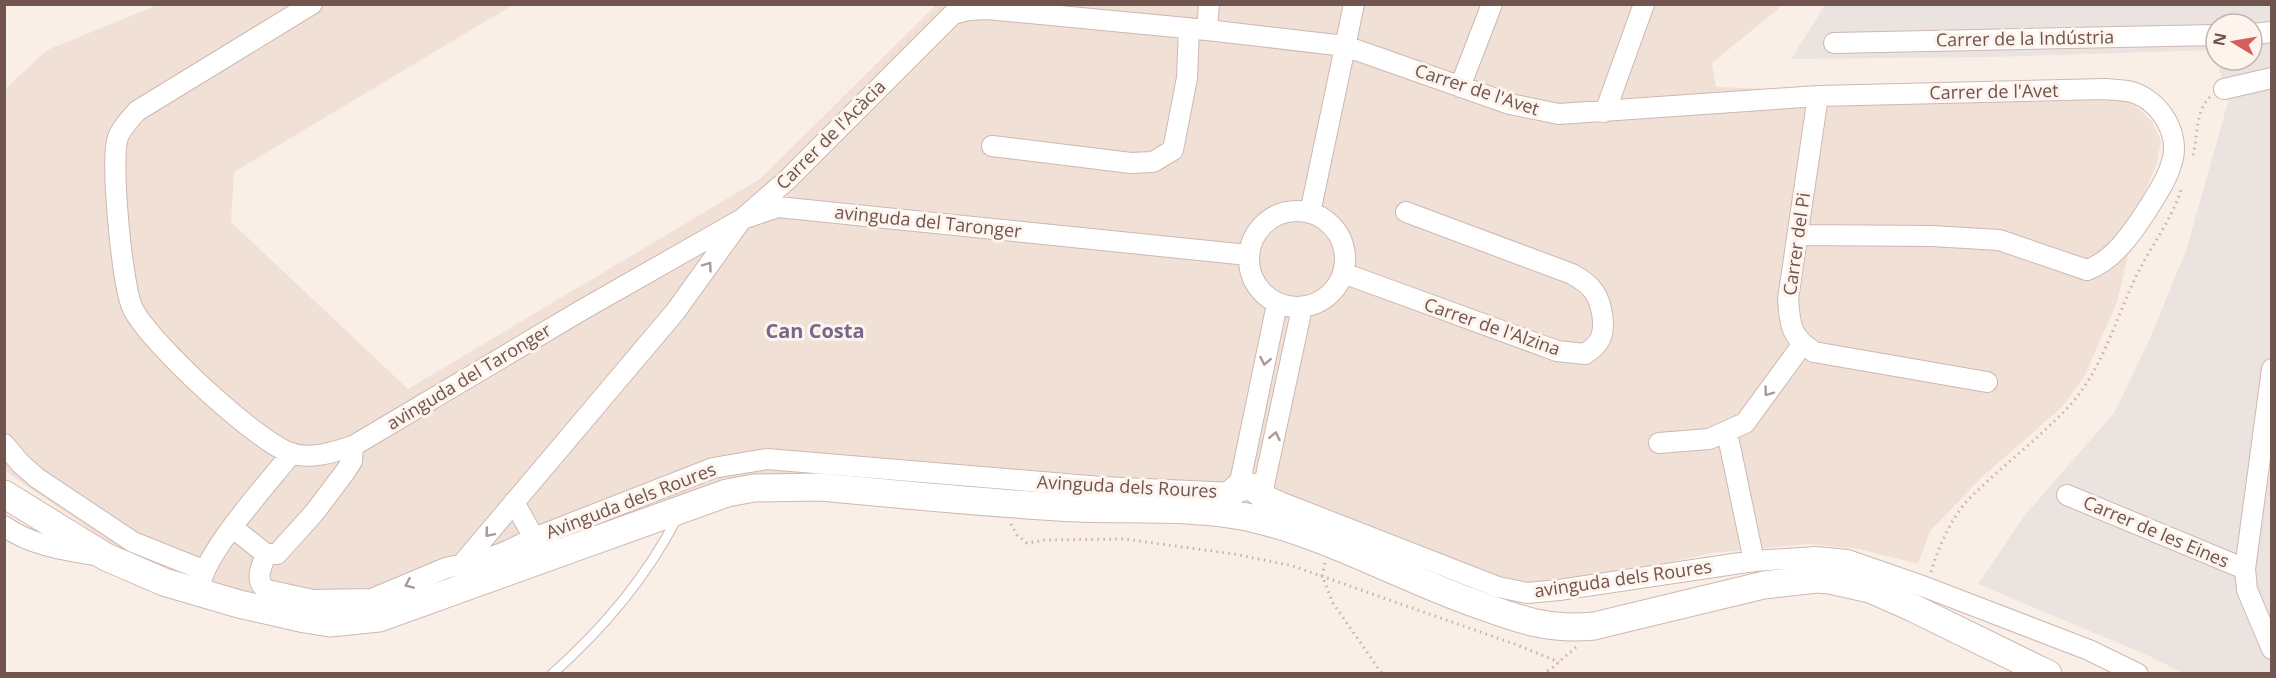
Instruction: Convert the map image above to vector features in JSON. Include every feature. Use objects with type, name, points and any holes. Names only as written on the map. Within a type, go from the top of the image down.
[{"type":"street","name":"avinguda del Taronger","points":[[312,4],[137,111],[118,136],[114,166],[125,277],[131,306],[138,318],[168,352],[260,436],[292,453],[316,454],[353,446],[582,310],[742,219],[778,207],[1248,255]]},
{"type":"street","points":[[992,146],[1131,163],[1153,162],[1173,150],[1198,29],[1209,4]]},
{"type":"street","points":[[1310,213],[1354,4]]},
{"type":"street","points":[[1460,87],[1492,4]]},
{"type":"street","points":[[1605,112],[1644,4]]},
{"type":"street","name":"Carrer de l'Acàcia","points":[[463,563],[675,312],[742,219],[787,180],[953,14],[987,9],[1345,46]]},
{"type":"street","name":"Carrer de la Indústria","points":[[1834,43],[2204,35]]},
{"type":"street","name":"Carrer de l'Avet","points":[[1345,46],[1460,87],[1536,111],[1559,114],[1818,96],[2105,89],[2132,93],[2152,102],[2166,119],[2174,141],[2172,164],[2136,228],[2111,254],[2087,270],[2000,240],[1932,236],[1799,235]]},
{"type":"street","points":[[2224,89],[2271,78]]},
{"type":"street","name":"Carrer del Pi","points":[[1802,345],[1792,332],[1788,299],[1818,96]]},
{"type":"street","points":[[1288,212],[1310,213],[1324,220],[1335,231],[1343,245],[1344,273],[1326,298],[1315,304],[1302,308],[1277,304],[1262,293],[1254,283],[1248,255],[1251,244],[1258,231],[1268,220],[1288,212]]},
{"type":"street","name":"Carrer de l'Alzina","points":[[1344,273],[1557,351],[1585,354],[1595,346],[1602,335],[1602,312],[1593,289],[1584,281],[1572,274],[1406,212]]},
{"type":"street","points":[[1245,498],[1277,304]]},
{"type":"street","points":[[1245,498],[1302,308]]},
{"type":"street","points":[[1659,443],[1709,439],[1745,423],[1802,345],[1814,352],[1987,382]]},
{"type":"street","points":[[2271,369],[2245,569],[2247,590],[2271,649]]},
{"type":"street","points":[[1727,432],[1759,573]]},
{"type":"street","points":[[4,444],[37,478],[133,542],[201,582],[283,614],[330,623],[379,618],[740,489],[788,486],[821,487],[1080,508],[1197,511],[1245,498],[1301,531],[1440,591],[1542,626],[1571,629],[1594,626],[1759,573],[1843,582],[1870,589],[2048,674]]},
{"type":"street","points":[[233,528],[266,554],[277,554],[314,513],[352,460],[353,446]]},
{"type":"street","points":[[201,582],[233,528],[292,453]]},
{"type":"street","name":"Avinguda dels Roures","points":[[266,554],[259,577],[262,586],[273,591],[313,600],[372,598],[446,568],[493,556],[713,468],[767,459],[1245,498]]},
{"type":"street","points":[[4,494],[106,557],[164,582],[201,582]]},
{"type":"street","name":"Carrer de les Eines","points":[[2067,495],[2245,569]]},
{"type":"street","name":"avinguda dels Roures","points":[[1245,498],[1517,592],[1544,592],[1759,573],[1816,557],[1847,560],[1925,587]]},
{"type":"street","points":[[514,502],[534,538]]},
{"type":"street","points":[[4,526],[17,536],[50,546],[106,557]]},
{"type":"street","points":[[1925,587],[2089,650],[2138,674]]},
{"type":"lane","points":[[552,674],[617,609],[659,553],[682,508]]},
{"type":"path","points":[[2191,160],[2204,103],[2224,89]]},
{"type":"path","points":[[1925,587],[1943,537],[1965,502],[2038,436],[2084,388],[2106,345],[2132,284],[2178,200],[2184,182]]},
{"type":"path","points":[[1007,503],[1009,522],[1017,535],[1027,543],[1045,540],[1125,539],[1293,566],[1559,662]]},
{"type":"path","points":[[1336,546],[1323,566],[1322,576],[1333,603],[1382,674]]},
{"type":"path","points":[[1542,674],[1559,662],[1594,626]]},
{"type":"shaded area","points":[[158,5],[513,5],[234,172],[231,222],[408,389],[760,179],[936,5],[1780,5],[1712,63],[1716,87],[2131,101],[2152,122],[2161,141],[2157,163],[2140,204],[2117,302],[2085,375],[2063,406],[1982,477],[1930,531],[1918,564],[1859,549],[1808,544],[1712,553],[1644,568],[1525,586],[1494,578],[1397,542],[1278,490],[1165,497],[1069,499],[771,476],[416,594],[293,607],[168,570],[123,552],[5,471],[5,89],[47,50]]},
{"type":"shaded area","points":[[1825,5],[2271,5],[2271,673],[2183,673],[2147,655],[1978,584],[2025,515],[2114,413],[2148,343],[2186,251],[2228,102],[2220,72],[2264,72],[2264,12],[2204,12],[2204,50],[1993,57],[1791,59]]},
{"type":"district","name":"Can Costa","points":[[815,331]]}]
